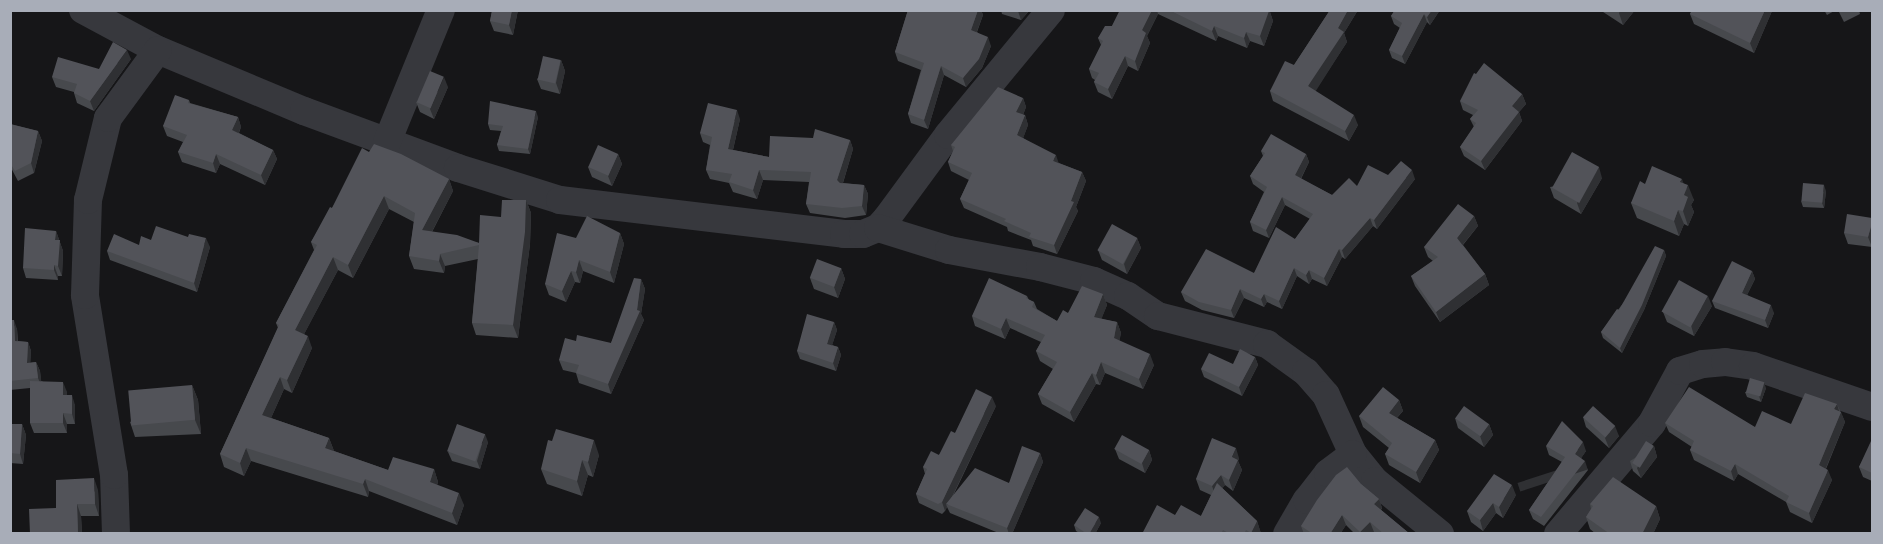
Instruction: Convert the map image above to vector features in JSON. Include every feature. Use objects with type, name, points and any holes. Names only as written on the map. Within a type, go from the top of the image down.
[{"type":"street","points":[[83,10],[158,50],[304,111],[458,168],[560,200],[844,234],[863,234],[878,228],[948,135],[1052,10]]},
{"type":"street","points":[[387,142],[441,10]]},
{"type":"street","points":[[116,534],[114,475],[85,295],[88,200],[108,118],[158,50]]},
{"type":"street","points":[[878,228],[949,250],[1041,267],[1094,281],[1128,296],[1158,316],[1268,344],[1306,372],[1326,395],[1353,454],[1375,481],[1440,534]]},
{"type":"street","points":[[1558,534],[1652,423],[1680,371],[1703,364],[1725,362],[1753,366],[1872,407]]},
{"type":"street","points":[[1287,534],[1307,500],[1328,473],[1353,454]]},
{"type":"building","points":[[492,10],[512,10],[509,25],[490,21]]},
{"type":"building","points":[[908,10],[978,10],[971,30],[988,37],[979,59],[963,78],[941,66],[924,120],[908,114],[924,63],[895,52]]},
{"type":"building","points":[[1120,10],[1152,10],[1142,30],[1146,33],[1135,61],[1125,56],[1108,89],[1094,82],[1099,73],[1089,69],[1103,41],[1098,38],[1105,26],[1112,26]]},
{"type":"building","points":[[1169,10],[1269,11],[1260,36],[1246,32],[1244,38],[1214,26],[1212,31]]},
{"type":"building","points":[[1330,10],[1348,10],[1338,28],[1344,32],[1308,86],[1354,115],[1345,131],[1270,91],[1285,61],[1294,65]]},
{"type":"building","points":[[1395,10],[1432,10],[1427,17],[1424,14],[1402,56],[1389,50],[1402,23],[1391,16]]},
{"type":"building","points":[[1692,10],[1765,10],[1750,43],[1690,14]]},
{"type":"building","points":[[113,42],[127,50],[90,101],[74,93],[77,84],[52,77],[58,57],[99,69]]},
{"type":"building","points":[[543,56],[561,60],[555,83],[538,79]]},
{"type":"building","points":[[1484,63],[1522,94],[1512,106],[1519,112],[1481,161],[1460,147],[1476,123],[1470,119],[1478,110],[1460,101],[1474,73],[1476,74]]},
{"type":"building","points":[[430,71],[444,77],[431,108],[417,102]]},
{"type":"building","points":[[998,87],[1023,98],[1016,112],[1025,115],[1017,135],[1056,155],[1053,161],[1082,172],[1071,201],[1074,202],[1054,245],[1029,237],[1031,233],[1004,221],[1006,219],[960,199],[972,173],[948,162],[955,147],[951,145]]},
{"type":"building","points":[[175,95],[189,100],[188,103],[238,117],[232,130],[273,150],[261,175],[216,154],[213,163],[178,152],[187,135],[163,126]]},
{"type":"building","points":[[490,101],[536,111],[528,149],[497,145],[503,126],[488,124]]},
{"type":"building","points":[[708,103],[737,110],[728,149],[769,157],[770,136],[813,138],[815,129],[850,140],[837,180],[840,183],[864,185],[862,206],[842,208],[806,204],[811,172],[759,170],[753,190],[729,182],[732,174],[706,170],[712,137],[700,133]]},
{"type":"building","points":[[10,124],[38,131],[31,163],[15,171],[10,163]]},
{"type":"building","points":[[1271,134],[1306,154],[1295,175],[1332,195],[1349,178],[1357,186],[1368,165],[1388,175],[1401,161],[1412,170],[1374,220],[1370,218],[1342,250],[1339,249],[1324,278],[1309,270],[1306,275],[1294,268],[1279,301],[1264,294],[1261,299],[1240,289],[1231,310],[1199,302],[1181,292],[1206,249],[1254,273],[1276,227],[1295,239],[1313,214],[1282,197],[1266,230],[1250,222],[1267,187],[1250,176],[1265,153],[1261,151]]},
{"type":"building","points":[[374,144],[401,154],[449,179],[422,230],[457,235],[479,243],[480,215],[501,217],[502,200],[526,200],[525,232],[513,325],[472,323],[479,245],[440,254],[439,261],[409,256],[415,213],[384,196],[348,265],[333,257],[295,330],[308,336],[287,380],[280,377],[262,415],[329,438],[325,448],[388,470],[393,457],[434,469],[430,482],[459,493],[452,513],[365,479],[363,484],[246,448],[240,463],[220,454],[279,325],[276,323],[317,245],[311,242],[330,207],[332,208],[362,148],[369,152]]},
{"type":"building","points":[[598,145],[618,154],[608,176],[588,167]]},
{"type":"building","points":[[1572,152],[1599,167],[1579,203],[1552,188]]},
{"type":"building","points":[[1652,166],[1682,179],[1680,182],[1688,185],[1684,195],[1688,197],[1683,211],[1678,210],[1674,221],[1631,203],[1640,181],[1645,184]]},
{"type":"building","points":[[1803,183],[1824,185],[1822,203],[1801,201]]},
{"type":"building","points":[[1458,204],[1474,216],[1457,238],[1485,274],[1436,312],[1411,276],[1438,257],[1424,247]]},
{"type":"building","points":[[1847,214],[1872,218],[1868,237],[1844,233]]},
{"type":"building","points":[[587,216],[620,233],[610,272],[579,260],[576,272],[571,271],[562,291],[545,284],[557,233],[576,238]]},
{"type":"building","points":[[1112,224],[1137,238],[1123,264],[1097,250]]},
{"type":"building","points":[[156,226],[188,237],[189,234],[206,238],[194,283],[107,251],[114,234],[139,245],[141,236],[151,240]]},
{"type":"building","points":[[25,228],[56,231],[55,240],[60,240],[58,266],[54,265],[54,270],[23,268]]},
{"type":"building","points":[[1655,246],[1664,250],[1642,305],[1620,348],[1601,332],[1617,309],[1619,310]]},
{"type":"building","points":[[817,259],[841,268],[834,287],[810,278]]},
{"type":"building","points":[[1732,261],[1752,271],[1742,293],[1771,305],[1765,320],[1712,301]]},
{"type":"building","points":[[634,278],[641,279],[637,310],[640,311],[608,384],[576,373],[579,365],[559,360],[565,338],[576,341],[577,335],[611,343]]},
{"type":"building","points":[[989,278],[1027,296],[1026,298],[1034,302],[1032,307],[1057,321],[1063,310],[1068,313],[1082,286],[1103,294],[1094,317],[1117,322],[1114,338],[1150,354],[1139,379],[1101,362],[1096,375],[1092,373],[1070,412],[1038,394],[1057,362],[1036,351],[1045,335],[1006,318],[1001,329],[972,316]]},
{"type":"building","points":[[1679,280],[1708,296],[1690,327],[1662,311]]},
{"type":"building","points":[[807,314],[834,322],[827,344],[838,347],[833,363],[797,351]]},
{"type":"building","points":[[10,320],[14,320],[15,341],[28,342],[27,363],[36,362],[38,378],[10,381]]},
{"type":"building","points":[[1240,349],[1255,357],[1239,387],[1201,369],[1209,353],[1233,364]]},
{"type":"building","points":[[1750,378],[1764,382],[1760,397],[1746,392]]},
{"type":"building","points":[[30,381],[63,382],[63,395],[72,395],[72,414],[63,413],[63,423],[30,423]]},
{"type":"building","points":[[192,385],[195,420],[131,425],[128,391]]},
{"type":"building","points":[[1383,387],[1399,400],[1389,413],[1435,440],[1416,472],[1385,454],[1392,443],[1359,416]]},
{"type":"building","points":[[1689,387],[1755,427],[1762,411],[1791,424],[1805,393],[1837,404],[1834,409],[1841,412],[1819,465],[1828,470],[1809,513],[1786,502],[1789,496],[1735,464],[1731,471],[1690,450],[1694,441],[1665,423]]},
{"type":"building","points":[[976,389],[992,397],[942,502],[938,504],[916,494],[927,469],[923,467],[931,451],[939,455],[951,431],[955,433]]},
{"type":"building","points":[[1464,406],[1489,424],[1480,436],[1455,418]]},
{"type":"building","points":[[1593,406],[1615,426],[1605,437],[1583,417]]},
{"type":"building","points":[[1562,421],[1583,442],[1575,454],[1585,461],[1541,517],[1529,510],[1565,457],[1546,446]]},
{"type":"building","points":[[10,424],[22,424],[20,454],[10,453]]},
{"type":"building","points":[[457,424],[485,434],[475,462],[447,451]]},
{"type":"building","points":[[556,429],[594,440],[588,462],[582,460],[577,481],[541,469],[548,440],[552,441]]},
{"type":"building","points":[[1122,435],[1149,450],[1141,464],[1114,449]]},
{"type":"building","points":[[1212,438],[1236,448],[1232,457],[1238,460],[1229,480],[1221,475],[1212,486],[1196,479]]},
{"type":"building","points":[[1646,441],[1654,446],[1640,468],[1632,463]]},
{"type":"building","points":[[1872,442],[1872,473],[1859,467]]},
{"type":"building","points":[[1022,446],[1040,453],[1007,528],[946,504],[975,468],[1009,483]]},
{"type":"building","points":[[1347,467],[1361,484],[1379,499],[1374,504],[1410,534],[1384,534],[1370,522],[1360,532],[1342,515],[1330,534],[1313,534],[1301,526],[1336,475]]},
{"type":"building","points":[[1494,474],[1512,485],[1499,507],[1493,503],[1480,520],[1467,511]]},
{"type":"building","points":[[1613,477],[1656,506],[1642,534],[1610,534],[1586,517],[1593,506],[1590,504]]},
{"type":"building","points":[[94,478],[95,504],[77,504],[78,534],[30,534],[29,509],[56,508],[56,480]]},
{"type":"building","points":[[1217,483],[1257,521],[1251,533],[1246,530],[1244,534],[1230,534],[1223,530],[1221,534],[1142,534],[1157,505],[1175,515],[1181,505],[1201,516]]},
{"type":"building","points":[[1085,508],[1099,517],[1089,534],[1074,525]]}]
